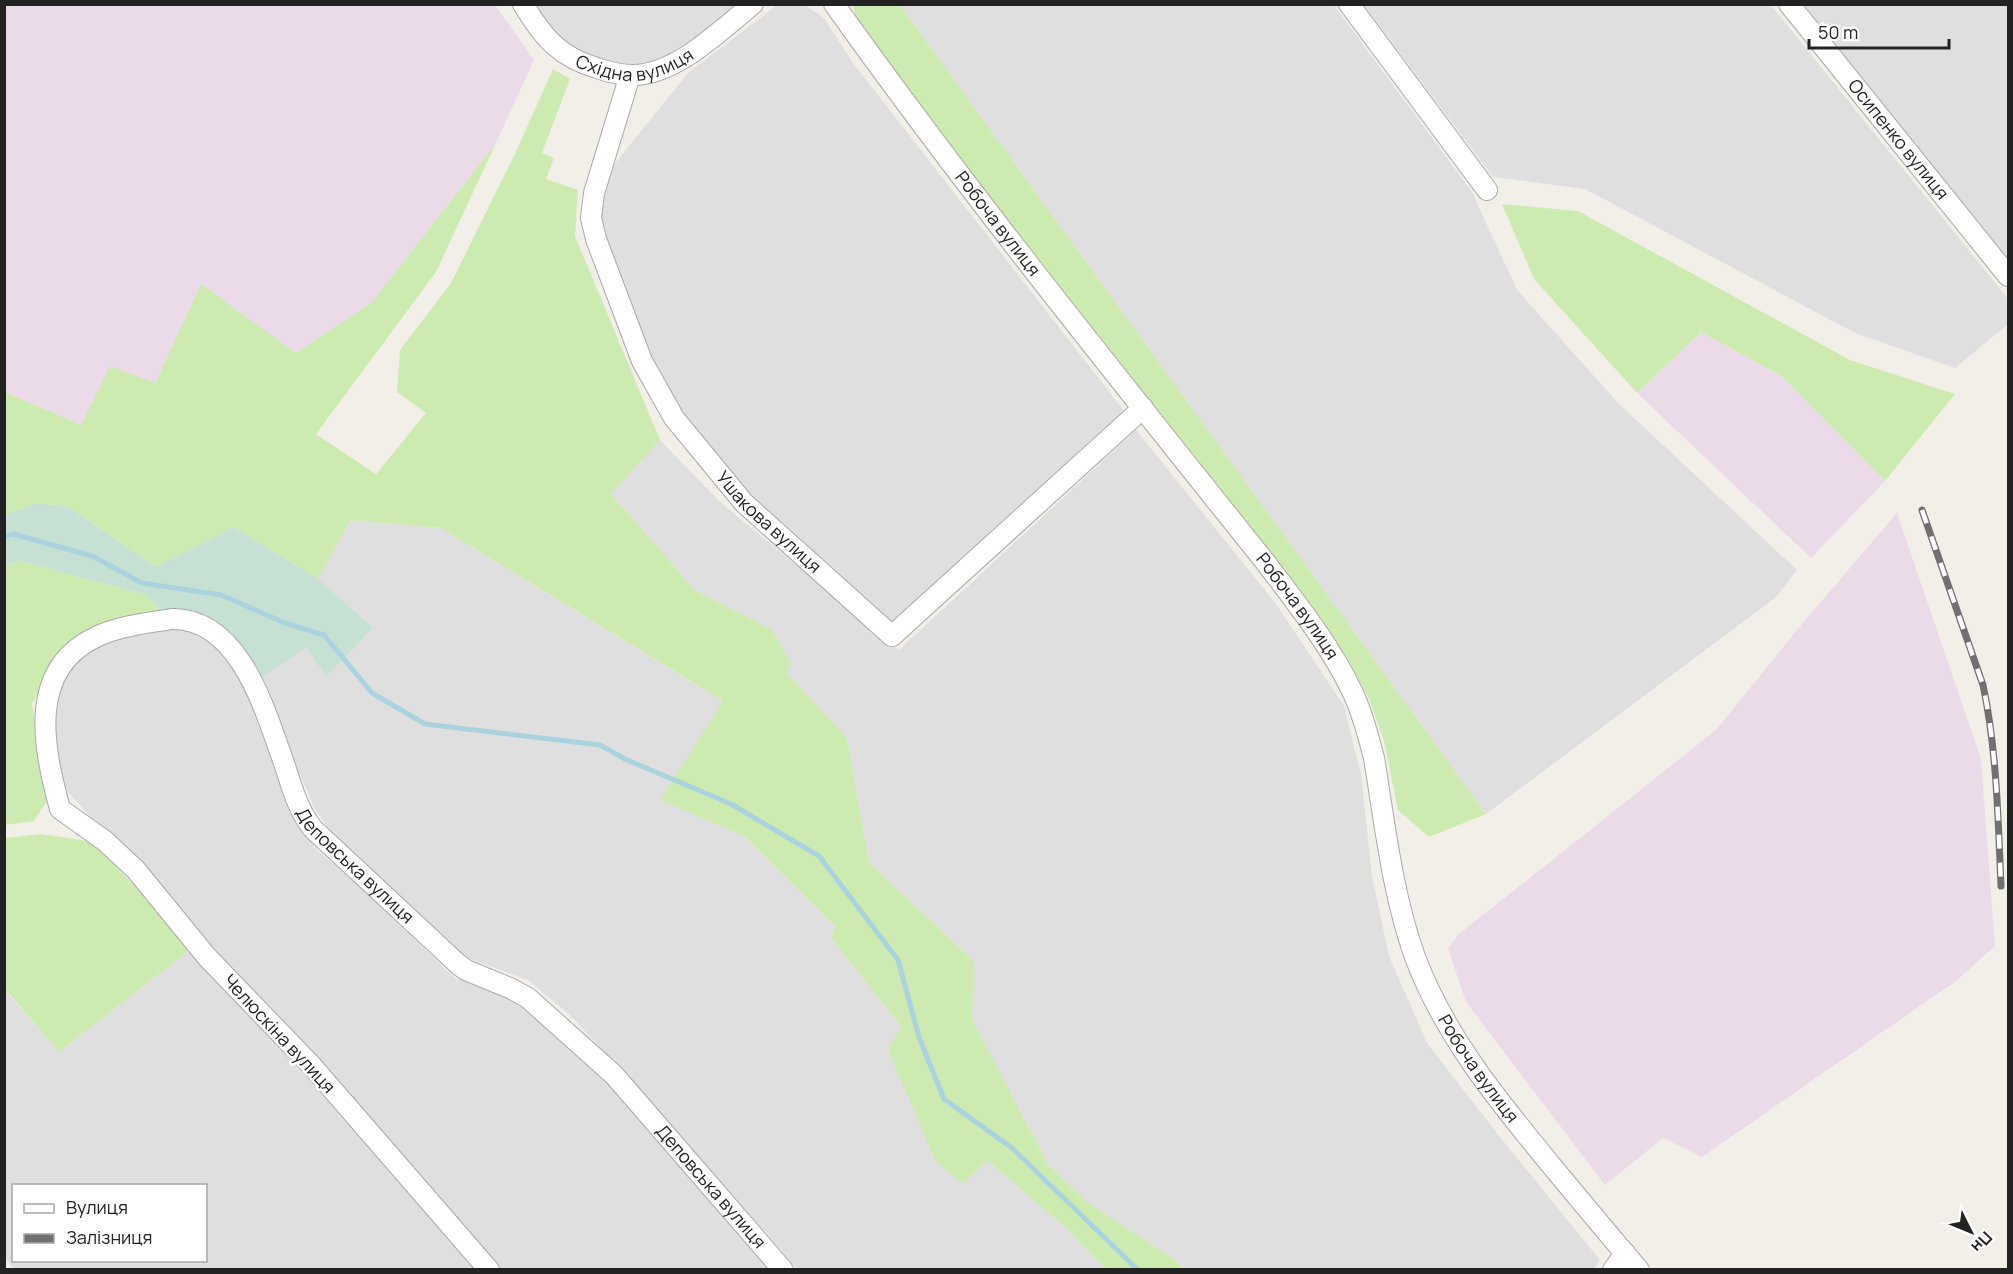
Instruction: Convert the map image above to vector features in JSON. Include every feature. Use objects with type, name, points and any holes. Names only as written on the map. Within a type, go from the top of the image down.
[{"type":"street","name":"Східна вулиця","points":[[523,4],[545,38],[567,56],[591,67],[630,75],[650,73],[679,60],[753,4]]},
{"type":"street","name":"Робоча вулиця","points":[[834,4],[882,72],[1293,599],[1344,676],[1353,694],[1374,758],[1399,905],[1415,956],[1429,988],[1448,1025],[1488,1084],[1537,1148],[1638,1269]]},
{"type":"street","points":[[1349,4],[1487,190]]},
{"type":"street","name":"Осипенко вулиця","points":[[1789,4],[2008,276]]},
{"type":"street","name":"Ушакова вулиця","points":[[630,75],[594,193],[591,218],[596,239],[642,361],[674,418],[744,503],[892,636],[1143,408]]},
{"type":"street","name":"Деповська вулиця","points":[[60,809],[49,765],[46,738],[47,704],[54,677],[73,652],[108,632],[172,619],[182,619],[198,624],[221,637],[235,653],[259,696],[299,807],[313,829],[466,970],[512,988],[528,998],[594,1055],[783,1269]]},
{"type":"street","name":"Челюскіна вулиця","points":[[60,809],[105,841],[136,870],[207,957],[312,1066],[489,1269]]},
{"type":"street","points":[[1613,1269],[1625,1253]]},
{"type":"shaded area","points":[[5,5],[495,5],[534,60],[496,143],[371,303],[296,354],[201,284],[155,383],[81,425],[5,392]]},
{"type":"shaded area","points":[[532,5],[743,5],[683,50],[646,69],[601,64],[565,45]]},
{"type":"shaded area","points":[[777,5],[805,5],[824,18],[853,63],[1128,416],[898,628],[733,490],[671,421],[594,225],[612,167],[688,73]]},
{"type":"shaded area","points":[[900,5],[1334,5],[1472,192],[1517,290],[1618,403],[1797,570],[1775,598],[1486,814]]},
{"type":"shaded area","points":[[1364,5],[1771,5],[2008,299],[2008,324],[1955,368],[1855,333],[1585,189],[1493,177]]},
{"type":"shaded area","points":[[1800,5],[2008,5],[2008,267]]},
{"type":"shaded area","points":[[1701,332],[1783,377],[1885,481],[1811,558],[1637,393]]},
{"type":"shaded area","points":[[1136,430],[1276,604],[1344,706],[1361,775],[1372,876],[1389,956],[1427,1043],[1600,1260],[1594,1269],[1184,1269],[1174,1259],[1087,1202],[1048,1164],[972,1019],[974,961],[869,863],[847,738],[787,673],[771,629],[696,591],[611,494],[660,440],[720,502],[899,650]]},
{"type":"shaded area","points":[[1897,513],[1981,759],[1995,946],[1956,981],[1702,1157],[1663,1138],[1605,1185],[1466,1002],[1448,949],[1459,934],[1716,730],[1802,624]]},
{"type":"shaded area","points":[[349,520],[441,528],[724,702],[661,800],[744,836],[835,926],[831,938],[901,1026],[987,1160],[1067,1229],[1106,1269],[798,1269],[572,1017],[528,980],[467,958],[334,836],[315,809],[258,680],[306,646],[326,677],[372,628],[318,579]]},
{"type":"shaded area","points":[[178,623],[213,639],[233,664],[274,750],[301,824],[318,851],[348,876],[455,978],[514,999],[620,1092],[776,1269],[496,1269],[68,792],[58,772],[51,698],[70,665],[110,635]]},
{"type":"shaded area","points":[[192,948],[476,1269],[14,1269],[4,1257],[4,989],[59,1052]]},
{"type":"green space","points":[[853,5],[900,5],[1486,814],[1429,837],[1398,810],[1384,741],[1369,699],[1347,657],[1298,588],[871,48]]},
{"type":"green space","points":[[553,69],[570,79],[542,153],[554,158],[546,179],[578,190],[575,236],[660,440],[611,494],[696,591],[771,629],[791,663],[787,673],[847,738],[869,863],[974,961],[972,1019],[1048,1164],[1087,1202],[1174,1259],[1184,1269],[1106,1269],[1067,1229],[987,1160],[963,1184],[936,1162],[888,1050],[901,1026],[831,938],[835,926],[744,836],[660,800],[723,701],[441,528],[350,520],[318,579],[234,527],[156,567],[69,507],[37,503],[5,515],[5,392],[81,425],[110,366],[155,383],[201,284],[296,353],[371,303],[496,143],[436,272],[316,434],[376,474],[426,413],[397,392],[400,350],[451,283],[514,156]]},
{"type":"green space","points":[[1502,204],[1578,211],[1850,360],[1955,394],[1885,481],[1783,377],[1701,332],[1637,393],[1534,279]]},
{"type":"green space","points":[[37,503],[69,507],[156,567],[234,527],[318,579],[373,628],[326,677],[306,647],[258,680],[228,632],[193,610],[162,610],[146,595],[20,561],[5,565],[5,515]]},
{"type":"green space","points":[[20,561],[146,595],[162,610],[144,612],[102,623],[57,656],[32,704],[45,776],[47,801],[34,821],[5,825],[5,565]]},
{"type":"green space","points":[[41,834],[94,842],[192,948],[59,1052],[5,989],[4,838]]},
{"type":"waterway","points":[[4,537],[13,534],[92,556],[142,583],[221,595],[285,623],[324,635],[372,693],[425,724],[600,745],[625,759],[731,804],[819,856],[898,960],[919,1037],[944,1099],[1012,1148],[1138,1270]]},
{"type":"railway","points":[[1922,510],[1983,685],[1994,760],[2001,886]]}]
